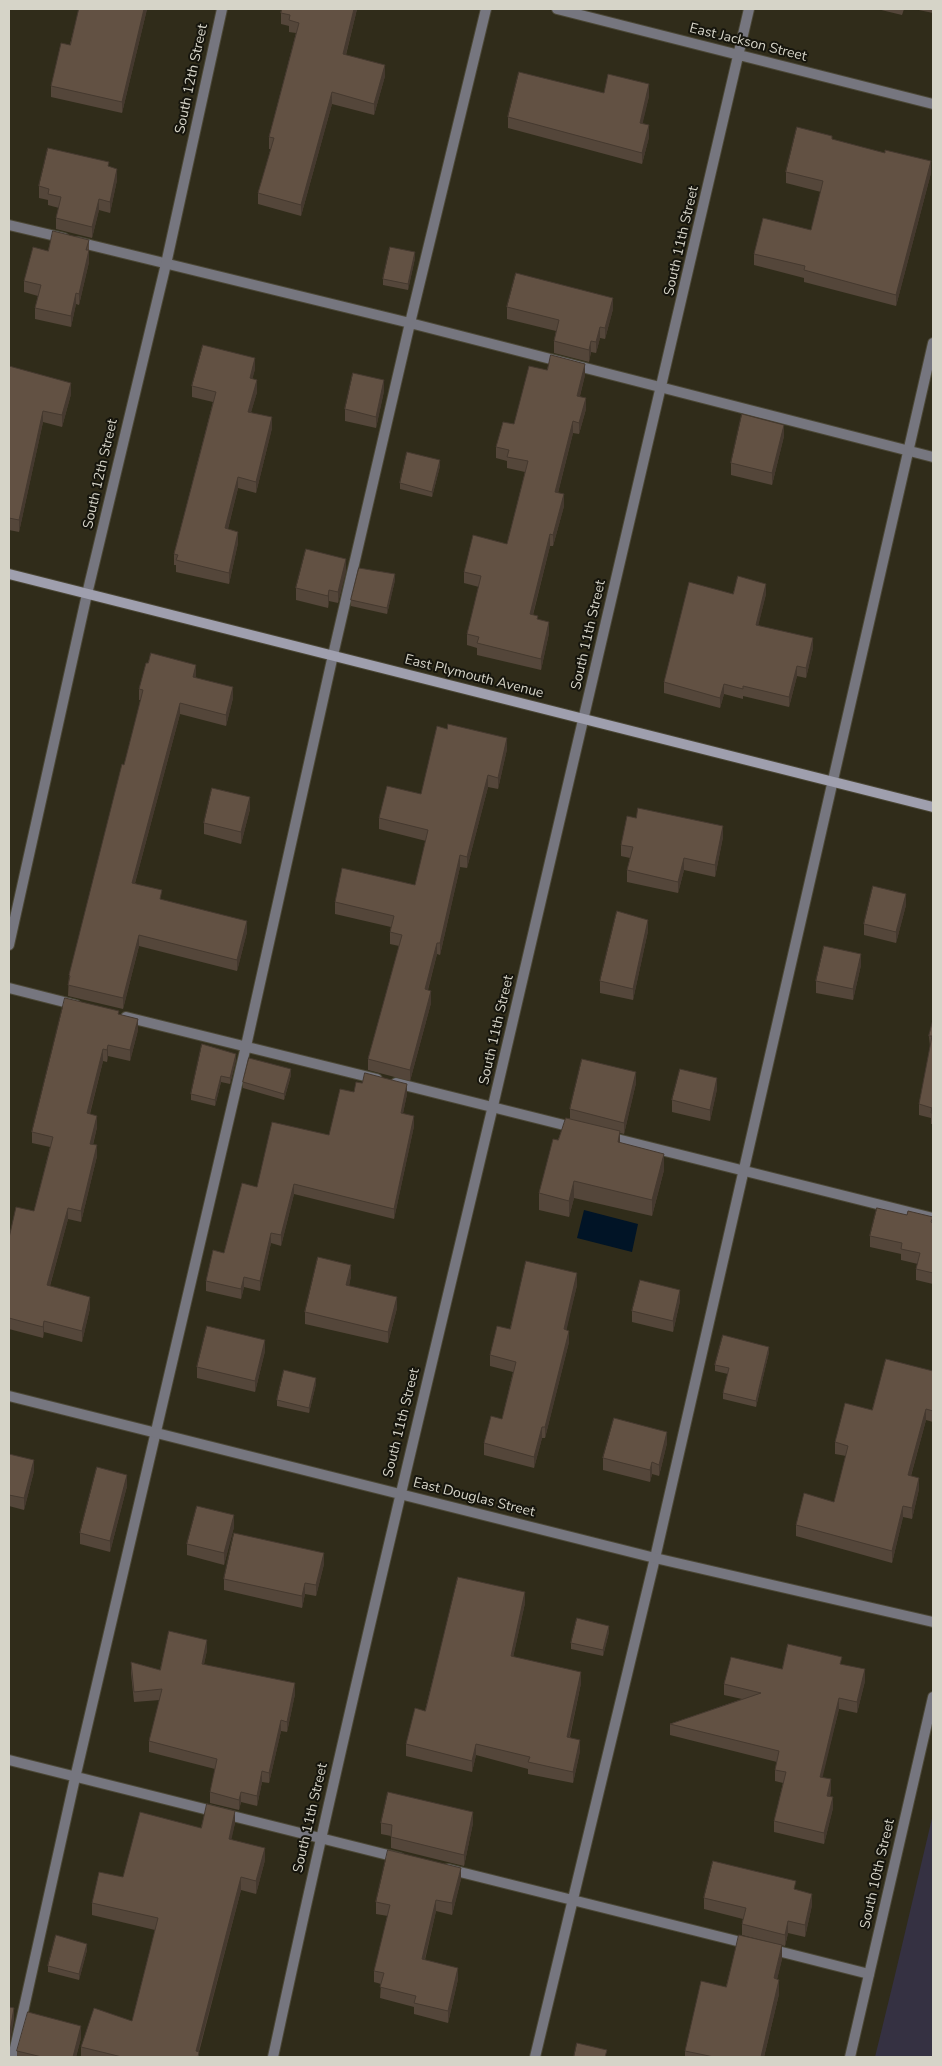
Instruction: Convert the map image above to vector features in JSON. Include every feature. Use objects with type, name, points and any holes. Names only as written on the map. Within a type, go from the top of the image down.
[{"type":"main road","name":"East Plymouth Avenue","points":[[9,574],[933,806]]},
{"type":"street","name":"South 12th Street","points":[[9,946],[87,594],[166,264],[222,9]]},
{"type":"street","points":[[13,2057],[155,1434],[246,1046],[333,656],[410,323],[486,9]]},
{"type":"street","name":"East Jackson Street","points":[[557,9],[933,104]]},
{"type":"street","name":"South 11th Street","points":[[273,2057],[320,1838],[400,1494],[493,1108],[750,9]]},
{"type":"street","points":[[9,225],[410,323],[933,457]]},
{"type":"street","points":[[536,2057],[655,1558],[933,343]]},
{"type":"street","points":[[9,988],[82,1006]]},
{"type":"street","points":[[111,1013],[933,1218]]},
{"type":"street","name":"East Douglas Street","points":[[9,1396],[655,1558],[933,1622]]},
{"type":"street","name":"South 10th Street","points":[[850,2057],[933,1697]]},
{"type":"street","points":[[9,1760],[409,1860]]},
{"type":"street","points":[[438,1867],[869,1974]]},
{"type":"shaded area","points":[[933,1814],[933,2057],[875,2057],[895,1975]]},
{"type":"water","points":[[584,1210],[638,1224],[632,1252],[577,1238]]},
{"type":"building","points":[[79,9],[144,9],[122,102],[51,86],[61,43],[70,45]]},
{"type":"building","points":[[282,9],[354,9],[343,54],[385,65],[374,104],[332,92],[301,205],[258,193],[274,138],[269,137],[299,23],[289,20],[290,15],[281,13]]},
{"type":"building","points":[[519,72],[604,93],[608,74],[649,84],[640,123],[649,125],[642,153],[508,117]]},
{"type":"building","points":[[797,127],[832,136],[832,139],[885,153],[885,150],[931,161],[896,295],[804,270],[805,266],[754,254],[763,218],[811,230],[823,181],[786,172]]},
{"type":"building","points":[[48,148],[109,162],[108,166],[117,169],[110,202],[99,199],[92,227],[56,218],[61,197],[48,194],[49,189],[39,186]]},
{"type":"building","points":[[53,231],[89,240],[86,250],[89,250],[79,294],[76,293],[71,316],[35,308],[41,285],[24,281],[33,247],[48,251]]},
{"type":"building","points":[[390,247],[415,252],[408,284],[383,279]]},
{"type":"building","points":[[516,273],[613,298],[605,328],[600,327],[596,342],[591,341],[589,350],[554,341],[559,320],[507,307]]},
{"type":"building","points":[[203,345],[255,358],[250,378],[257,380],[248,412],[272,417],[256,482],[238,477],[225,528],[238,532],[229,573],[176,560],[178,555],[174,554],[216,392],[192,386]]},
{"type":"building","points":[[551,355],[585,364],[577,396],[586,398],[579,423],[573,421],[555,492],[564,494],[553,535],[550,534],[530,614],[538,616],[537,619],[549,622],[541,659],[477,643],[479,637],[467,634],[481,576],[464,572],[473,535],[507,544],[528,461],[507,457],[509,450],[496,447],[503,422],[514,424],[529,366],[547,370]]},
{"type":"building","points":[[9,366],[71,383],[62,415],[43,411],[19,520],[9,518]]},
{"type":"building","points":[[353,373],[384,380],[376,417],[345,409]]},
{"type":"building","points":[[742,414],[784,425],[772,473],[731,463]]},
{"type":"building","points":[[407,452],[440,460],[432,492],[400,483]]},
{"type":"building","points":[[306,549],[346,559],[338,592],[329,590],[328,596],[296,588]]},
{"type":"building","points":[[359,568],[395,574],[387,608],[351,600]]},
{"type":"building","points":[[738,576],[766,584],[756,625],[813,638],[806,668],[797,666],[789,697],[743,686],[743,689],[724,684],[720,698],[664,682],[689,582],[733,594]]},
{"type":"building","points":[[151,653],[196,665],[193,677],[233,687],[226,715],[180,703],[132,883],[162,890],[160,899],[247,921],[237,960],[139,935],[123,998],[68,985],[122,764],[124,765],[143,690],[139,689],[146,663],[148,663]]},
{"type":"building","points":[[448,724],[507,738],[498,778],[488,775],[467,857],[460,855],[440,943],[437,943],[425,989],[431,991],[410,1070],[368,1059],[402,935],[390,932],[394,916],[335,902],[342,868],[415,885],[428,830],[379,818],[387,786],[421,794],[437,726],[447,729]]},
{"type":"building","points":[[212,788],[250,797],[241,832],[204,823]]},
{"type":"building","points":[[638,808],[723,826],[715,865],[684,858],[678,882],[627,870],[633,847],[621,845],[627,816],[636,818]]},
{"type":"building","points":[[873,886],[906,894],[896,932],[864,924]]},
{"type":"building","points":[[617,911],[648,920],[633,989],[600,981]]},
{"type":"building","points":[[824,946],[861,954],[853,989],[816,981]]},
{"type":"building","points":[[65,998],[119,1011],[118,1014],[138,1019],[130,1050],[108,1045],[107,1050],[103,1049],[87,1113],[97,1116],[90,1144],[97,1145],[81,1211],[68,1208],[47,1285],[90,1297],[82,1331],[44,1321],[43,1327],[9,1318],[9,1238],[16,1207],[34,1211],[53,1137],[32,1132]]},
{"type":"building","points":[[933,1020],[933,1113],[931,1113],[932,1108],[919,1104],[932,1036],[929,1036]]},
{"type":"building","points":[[202,1044],[236,1054],[230,1078],[221,1076],[215,1100],[191,1094]]},
{"type":"building","points":[[249,1058],[291,1069],[284,1094],[243,1082]]},
{"type":"building","points":[[582,1059],[636,1072],[624,1123],[570,1109]]},
{"type":"building","points":[[680,1069],[717,1078],[710,1110],[672,1100]]},
{"type":"building","points":[[365,1073],[407,1084],[401,1113],[414,1116],[394,1209],[294,1184],[281,1235],[271,1233],[260,1281],[244,1277],[241,1289],[206,1281],[213,1250],[224,1253],[242,1183],[257,1187],[272,1122],[329,1135],[340,1089],[354,1092],[356,1082],[362,1083]]},
{"type":"building","points":[[566,1118],[620,1131],[618,1142],[664,1154],[652,1200],[574,1181],[569,1201],[539,1193],[553,1139],[558,1140]]},
{"type":"building","points":[[877,1208],[907,1215],[908,1211],[933,1217],[931,1222],[933,1223],[933,1273],[916,1269],[920,1253],[901,1249],[902,1243],[870,1236]]},
{"type":"building","points":[[318,1257],[351,1265],[346,1285],[397,1297],[388,1332],[305,1312]]},
{"type":"building","points":[[526,1261],[577,1273],[564,1329],[569,1331],[545,1427],[542,1427],[534,1457],[484,1443],[491,1416],[502,1419],[516,1362],[490,1355],[497,1326],[510,1329]]},
{"type":"building","points":[[640,1280],[680,1290],[673,1321],[632,1311]]},
{"type":"building","points":[[207,1326],[265,1340],[255,1381],[197,1367]]},
{"type":"building","points":[[723,1335],[769,1347],[756,1401],[723,1393],[729,1368],[715,1365]]},
{"type":"building","points":[[886,1359],[933,1371],[933,1411],[926,1409],[908,1475],[919,1478],[912,1508],[903,1506],[892,1551],[796,1525],[804,1493],[834,1502],[848,1446],[835,1442],[845,1403],[872,1410]]},
{"type":"building","points":[[284,1370],[316,1378],[309,1408],[277,1400]]},
{"type":"building","points":[[614,1418],[667,1432],[659,1465],[652,1462],[650,1470],[603,1458]]},
{"type":"building","points":[[9,1454],[34,1460],[24,1498],[9,1495]]},
{"type":"building","points":[[97,1467],[127,1475],[110,1541],[80,1533]]},
{"type":"building","points":[[197,1506],[234,1515],[224,1553],[187,1544]]},
{"type":"building","points":[[234,1533],[324,1553],[316,1585],[305,1583],[302,1596],[224,1579]]},
{"type":"building","points":[[458,1577],[525,1592],[511,1656],[581,1672],[567,1737],[580,1740],[573,1772],[528,1762],[530,1757],[476,1744],[472,1761],[406,1744],[415,1708],[425,1711]]},
{"type":"building","points":[[577,1618],[609,1626],[603,1650],[571,1643]]},
{"type":"building","points":[[169,1631],[207,1640],[202,1664],[295,1683],[287,1722],[281,1720],[269,1773],[262,1771],[257,1796],[241,1792],[239,1800],[210,1792],[217,1759],[149,1741],[162,1689],[134,1692],[131,1662],[160,1670]]},
{"type":"building","points":[[788,1644],[842,1657],[840,1664],[865,1669],[857,1702],[839,1698],[820,1777],[831,1779],[827,1796],[833,1797],[824,1833],[774,1821],[786,1772],[775,1770],[779,1751],[670,1724],[761,1693],[724,1684],[731,1657],[782,1669]]},
{"type":"building","points":[[388,1792],[473,1812],[464,1855],[391,1837],[392,1825],[381,1823]]},
{"type":"building","points":[[207,1804],[235,1811],[229,1839],[265,1848],[256,1881],[241,1877],[196,2051],[199,2052],[198,2057],[122,2057],[81,2047],[94,2008],[132,2021],[158,1918],[92,1903],[99,1872],[123,1877],[140,1812],[201,1828]]},
{"type":"building","points":[[388,1850],[461,1868],[452,1903],[436,1900],[422,1959],[458,1968],[448,2011],[414,2003],[416,1996],[380,1987],[384,1973],[374,1971],[390,1905],[376,1902]]},
{"type":"building","points":[[713,1861],[796,1881],[794,1889],[812,1894],[805,1925],[788,1921],[785,1935],[742,1924],[746,1908],[704,1898]]},
{"type":"building","points":[[56,1935],[87,1944],[79,1974],[48,1966]]},
{"type":"building","points":[[739,1935],[782,1945],[774,1978],[779,1980],[761,2057],[714,2057],[685,2051],[701,1981],[726,1987]]},
{"type":"building","points":[[9,2007],[14,2008],[9,2037]]},
{"type":"building","points":[[28,2012],[81,2026],[73,2057],[42,2057],[17,2051]]},
{"type":"building","points":[[577,2043],[607,2050],[605,2057],[574,2057]]}]
